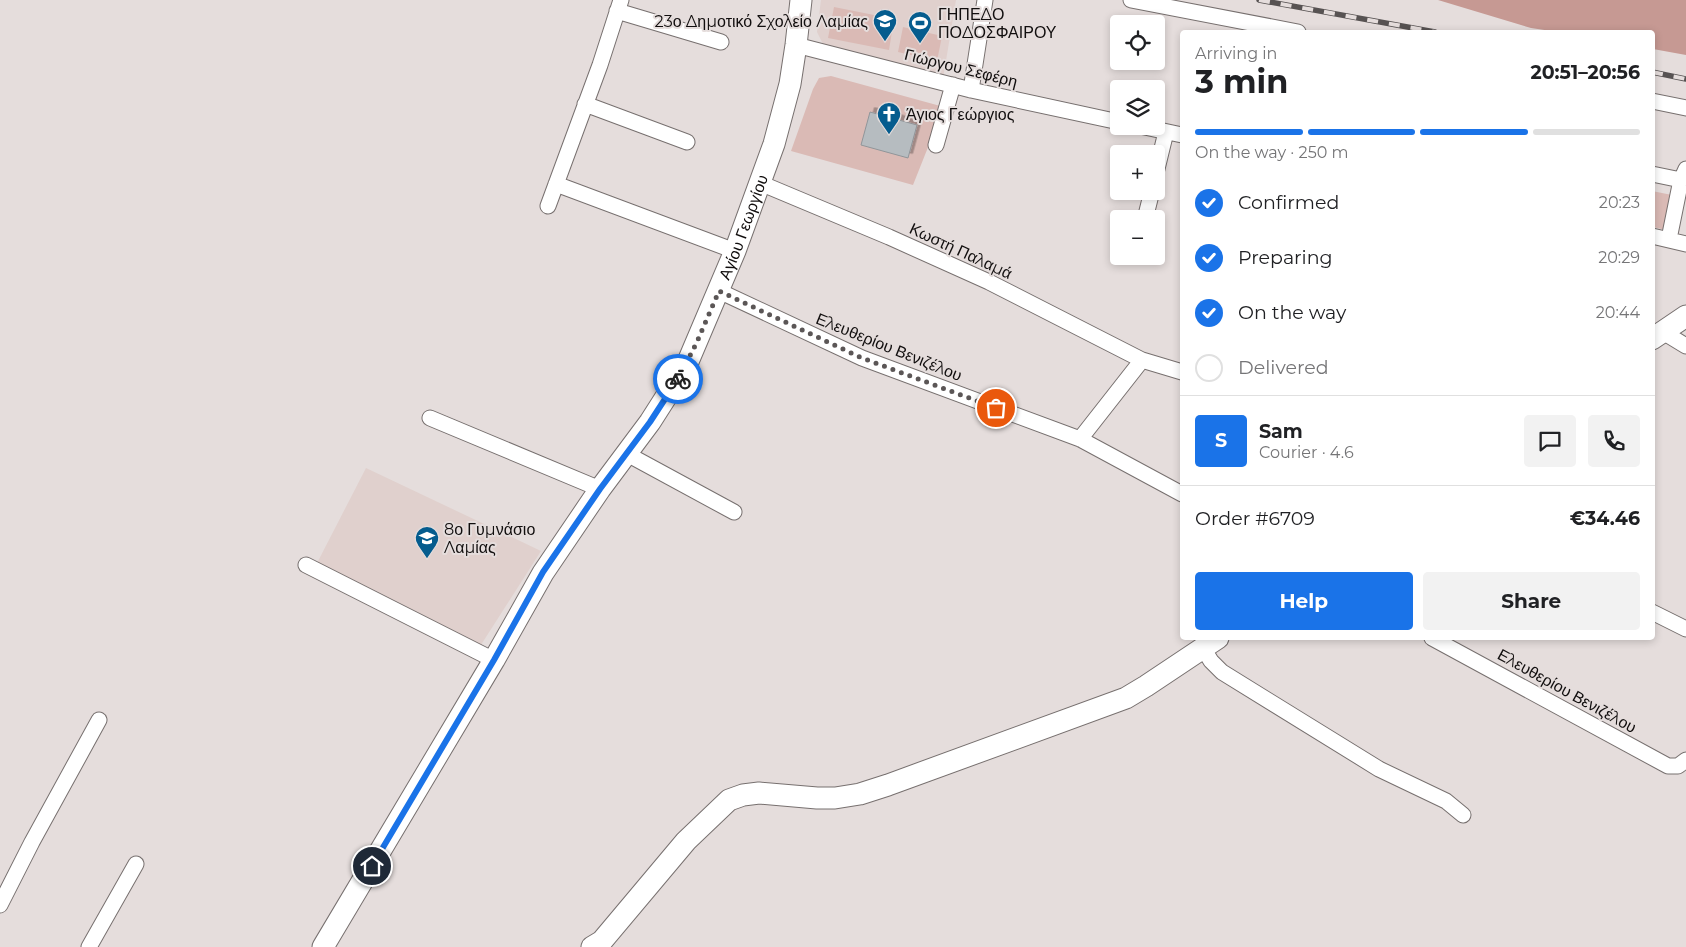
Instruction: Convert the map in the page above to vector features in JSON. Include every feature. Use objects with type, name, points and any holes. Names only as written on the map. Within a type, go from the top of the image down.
[{"type":"street","name":"Αγίου Γεωργίου","points":[[323,947],[494,660],[543,572],[666,398],[687,364],[719,291],[760,183],[783,110],[796,45],[801,0]]},
{"type":"street","points":[[971,90],[986,0]]},
{"type":"street","points":[[1131,0],[1288,30]]},
{"type":"street","points":[[548,206],[619,6],[721,42]]},
{"type":"street","name":"Γιώργου Σεφέρη","points":[[796,45],[971,90],[1110,120]]},
{"type":"street","points":[[936,145],[953,85]]},
{"type":"street","points":[[1655,102],[1686,108]]},
{"type":"street","points":[[585,104],[687,142]]},
{"type":"street","points":[[1163,145],[1166,132],[1180,135]]},
{"type":"street","points":[[1655,174],[1684,174],[1670,239]]},
{"type":"street","name":"Κωστή Παλαμά","points":[[760,183],[989,282],[1142,360],[1180,371]]},
{"type":"street","points":[[556,184],[734,251]]},
{"type":"street","points":[[1655,236],[1686,244]]},
{"type":"street","name":"Ελευθερίου Βενιζέλου","points":[[719,291],[862,358],[1080,440],[1180,493]]},
{"type":"street","points":[[1658,336],[1686,316]]},
{"type":"street","points":[[1658,336],[1686,346]]},
{"type":"street","points":[[1080,440],[1142,360]]},
{"type":"street","points":[[430,418],[600,489]]},
{"type":"street","points":[[627,454],[734,512]]},
{"type":"street","points":[[306,565],[494,660]]},
{"type":"street","points":[[1655,614],[1686,629]]},
{"type":"street","name":"Ελευθερίου Βενιζέλου","points":[[1436,640],[1668,766],[1678,766],[1686,760]]},
{"type":"street","points":[[1210,643],[1211,661],[1222,672],[1379,769],[1446,800],[1463,815]]},
{"type":"street","points":[[592,947],[602,941],[686,841],[729,800],[743,794],[759,793],[835,798],[860,794],[888,785],[1126,698],[1210,643]]},
{"type":"street","points":[[0,905],[32,842],[99,720]]},
{"type":"street","points":[[89,947],[136,864]]},
{"type":"shaded area","name":"23ο Δημοτικό Σχολείο Λαμίας","points":[[821,0],[956,0],[943,79],[823,44],[817,32]]},
{"type":"shaded area","points":[[1438,0],[1686,0],[1686,55],[1655,49],[1655,30],[1544,30],[1531,28]]},
{"type":"shaded area","points":[[834,7],[894,19],[889,50],[828,38]]},
{"type":"shaded area","name":"ΓΗΠΕΔΟ ΠΟΔΟΣΦΑΙΡΟΥ","points":[[903,27],[942,36],[937,61],[898,52]]},
{"type":"shaded area","points":[[831,76],[944,107],[913,185],[791,151],[813,89],[819,78]]},
{"type":"shaded area","points":[[1655,192],[1677,196],[1670,231],[1655,227]]},
{"type":"shaded area","name":"8ο Γυμνάσιο Λαμίας","points":[[366,468],[541,551],[479,648],[315,567]]},
{"type":"building","name":"Άγιος Γεώργιος","points":[[870,112],[917,125],[908,158],[861,145]]},
{"type":"railway","points":[[1259,0],[1424,30]]},
{"type":"railway","points":[[1655,73],[1686,79]]},
{"type":"way so far","points":[[678,379],[687,364],[719,291],[862,358],[996,408]]},
{"type":"place","name":"23ο Δημοτικό Σχολείο Λαμίας","points":[[885,42]]},
{"type":"place","name":"ΓΗΠΕΔΟ ΠΟΔΟΣΦΑΙΡΟΥ","points":[[920,44]]},
{"type":"place","name":"Άγιος Γεώργιος","points":[[889,135]]},
{"type":"place","name":"8ο Γυμνάσιο Λαμίας","points":[[427,559]]},
{"type":"route","points":[[372,866],[494,660],[543,572],[600,489],[650,422],[678,379]]}]
